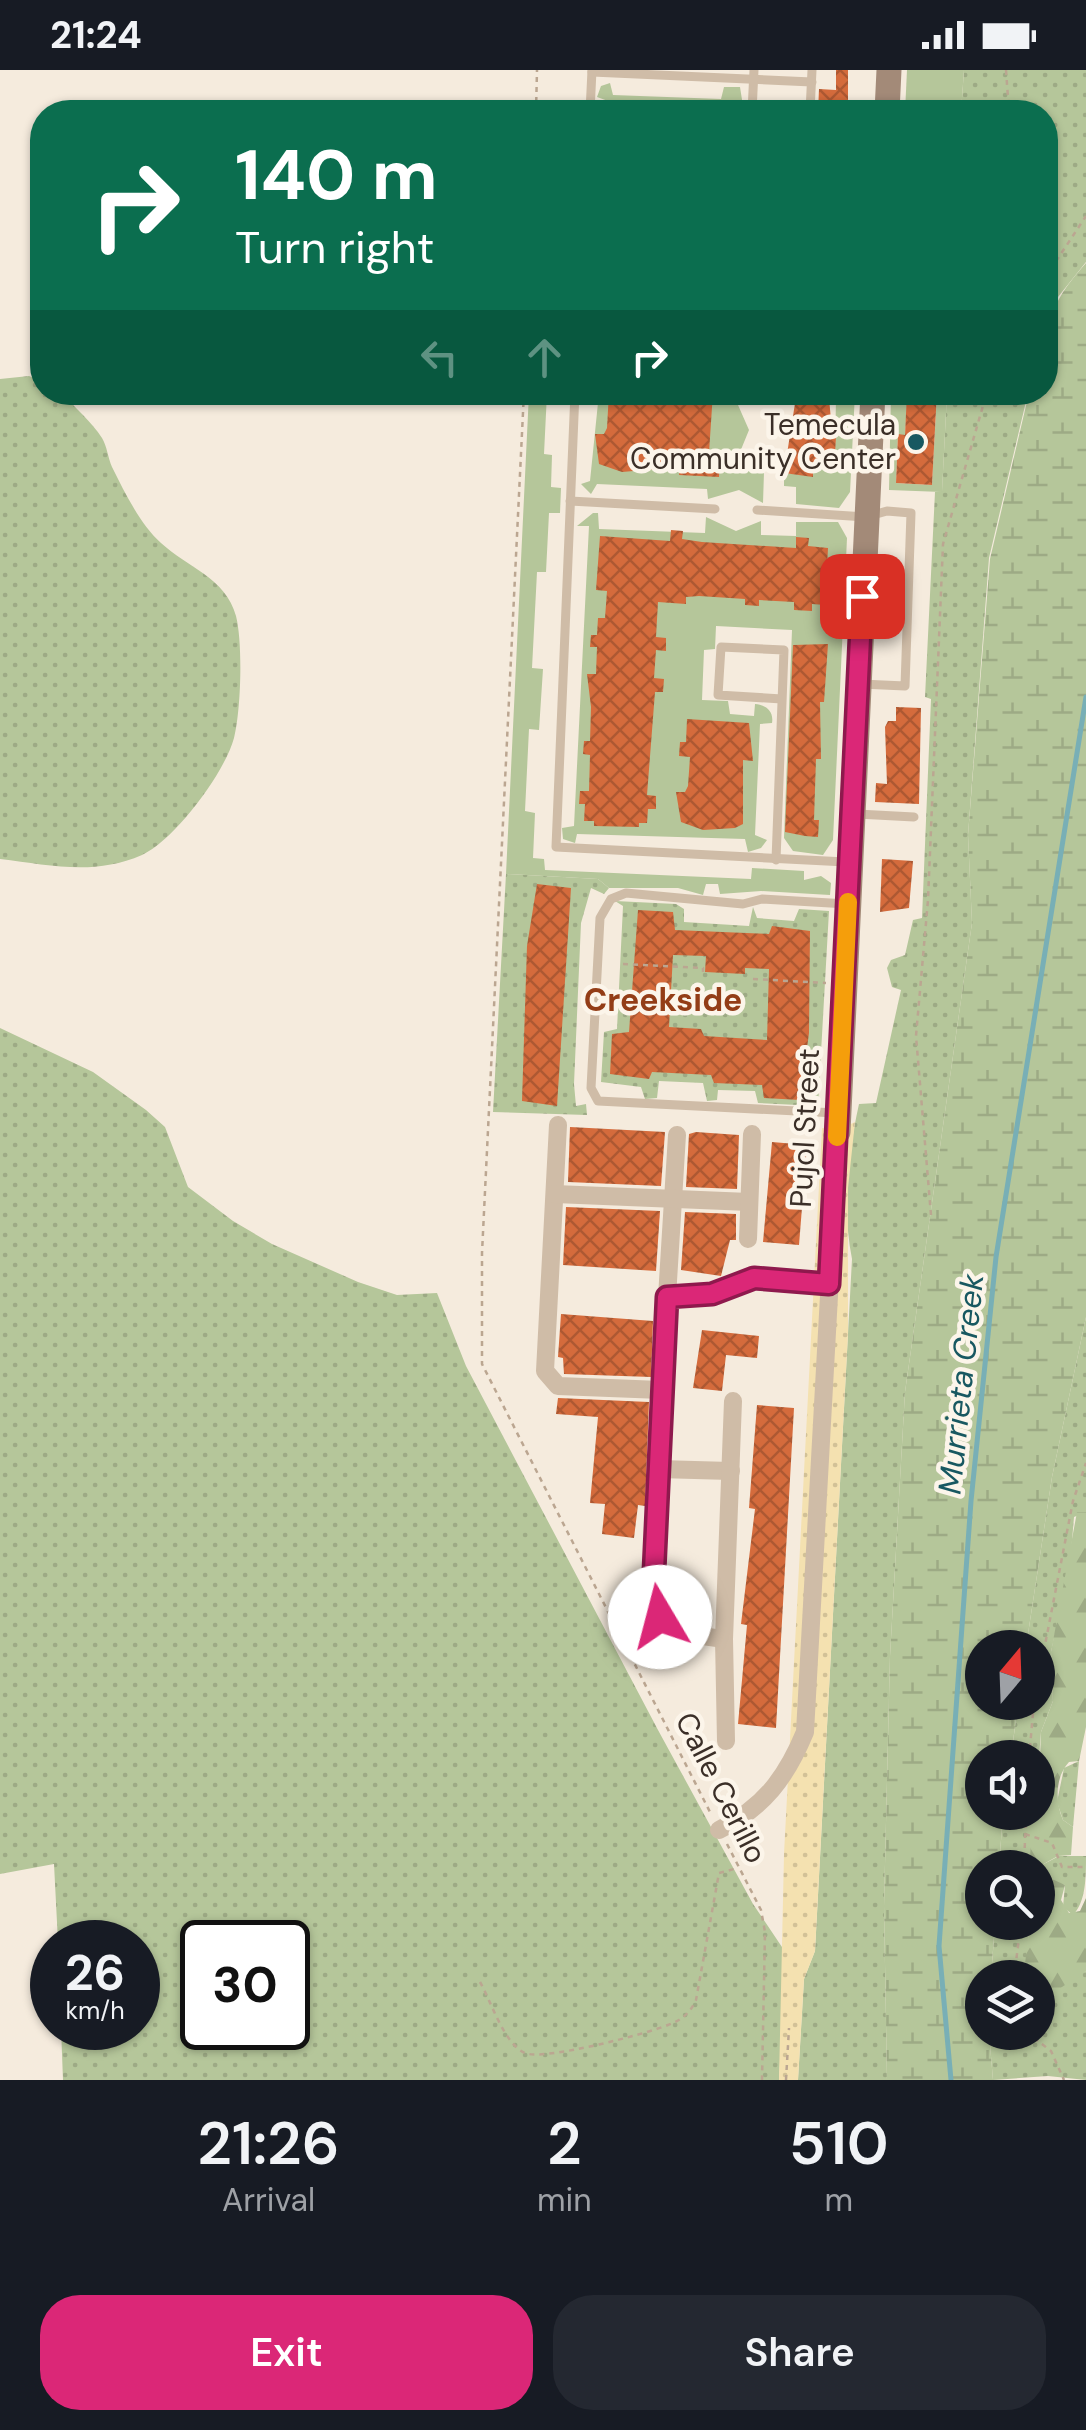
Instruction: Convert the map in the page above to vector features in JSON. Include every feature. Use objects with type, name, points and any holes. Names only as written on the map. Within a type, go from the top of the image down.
[{"type":"street","points":[[888,100],[889,70]]},
{"type":"street","name":"Pujol Street","points":[[720,1830],[766,1800],[788,1771],[805,1732],[871,405]]},
{"type":"street","points":[[558,1125],[546,1371],[549,1379],[558,1386],[661,1390]]},
{"type":"street","points":[[748,1239],[752,1134]]},
{"type":"street","points":[[677,1135],[653,1592],[660,1617],[675,1631],[724,1639]]},
{"type":"street","points":[[554,1194],[749,1202]]},
{"type":"street","points":[[667,1297],[712,1294],[754,1278],[829,1284]]},
{"type":"street","points":[[726,1741],[724,1639],[733,1401]]},
{"type":"street","points":[[658,1469],[730,1471]]},
{"type":"lane","points":[[811,100],[812,70]]},
{"type":"lane","points":[[591,100],[592,71],[754,75],[812,82]]},
{"type":"lane","points":[[753,100],[754,75]]},
{"type":"lane","points":[[574,405],[556,847],[849,862]]},
{"type":"lane","points":[[570,500],[715,509]]},
{"type":"lane","points":[[757,510],[866,516],[887,511],[911,513],[905,686],[858,684]]},
{"type":"lane","points":[[776,860],[784,650],[721,647],[718,695],[782,699]]},
{"type":"lane","points":[[851,814],[914,817]]},
{"type":"lane","points":[[838,1122],[605,1102],[594,1097],[591,1088],[600,918],[612,900],[626,893],[743,904],[762,899],[848,904]]},
{"type":"path","points":[[536,100],[537,70]]},
{"type":"path","points":[[1006,70],[1008,100]]},
{"type":"path","points":[[1058,258],[1086,216]]},
{"type":"path","name":"Calle Cerillo","points":[[523,405],[482,1253],[482,1364],[761,1910],[768,1960],[762,2080]]},
{"type":"path","points":[[931,1215],[916,1036],[926,936],[944,544],[983,405]]},
{"type":"path","points":[[623,964],[704,968],[703,972]]},
{"type":"path","points":[[753,979],[827,983]]},
{"type":"path","points":[[1048,1630],[1073,1500],[1086,1463]]},
{"type":"path","points":[[1025,1830],[1025,1850]]},
{"type":"path","points":[[1025,1834],[1052,1843],[1062,1867],[1086,1867]]},
{"type":"path","points":[[480,1982],[516,2048],[534,2056],[561,2054],[670,2025],[690,2012],[696,2000],[719,1873],[732,1866],[740,1869]]},
{"type":"path","points":[[786,2080],[789,2028]]},
{"type":"path","points":[[1050,2050],[1064,2080]]},
{"type":"green space","points":[[907,70],[964,70],[962,100],[906,100]]},
{"type":"green space","points":[[964,70],[1086,70],[1086,262],[1058,297],[1058,100],[962,100]]},
{"type":"green space","points":[[610,83],[613,95],[721,99],[724,87],[740,87],[742,100],[605,100],[597,97],[601,86]]},
{"type":"green space","points":[[1086,263],[1086,1317],[1052,1477],[1029,1630],[965,1630],[965,1720],[1016,1720],[1013,1740],[965,1740],[965,1830],[1002,1830],[1000,1850],[965,1850],[965,1940],[994,1940],[992,1960],[965,1960],[965,2050],[990,2050],[993,2080],[887,2080],[884,1906],[890,1656],[905,1392],[972,923],[968,835],[990,559],[1026,405],[1058,405],[1061,295]]},
{"type":"green space","points":[[30,376],[30,405],[73,405],[104,441],[112,467],[146,527],[215,583],[236,616],[240,677],[236,726],[229,752],[197,804],[169,835],[142,855],[124,861],[72,867],[0,859],[0,379]]},
{"type":"green space","points":[[528,405],[546,405],[544,454],[552,455],[551,487],[561,488],[560,513],[549,513],[546,572],[537,572],[532,668],[543,669],[539,730],[529,729],[525,811],[535,813],[533,858],[544,859],[545,870],[751,879],[752,868],[804,871],[804,880],[821,876],[831,883],[830,895],[761,891],[720,894],[718,884],[706,884],[703,895],[678,888],[609,888],[598,879],[506,874]]},
{"type":"green space","points":[[598,405],[738,405],[749,430],[740,452],[748,465],[764,472],[763,503],[739,490],[708,499],[707,489],[597,484],[591,494],[581,484],[590,481]]},
{"type":"green space","points":[[836,405],[854,405],[850,492],[839,508],[796,504],[796,487],[784,486],[784,473],[812,476],[813,464],[826,464],[827,454],[835,454]]},
{"type":"green space","points":[[891,405],[907,405],[905,435],[898,435],[896,483],[932,485],[936,405],[946,405],[942,492],[889,490]]},
{"type":"green space","points":[[946,405],[1025,405],[989,558],[968,835],[972,923],[905,1392],[890,1656],[884,1906],[887,2080],[798,2080],[804,1979],[815,1951],[852,1259],[847,1221],[849,1161],[859,1104],[876,1103],[901,990],[892,987],[887,968],[891,960],[905,955],[913,920],[922,918],[931,699],[925,697],[935,492],[942,491]]},
{"type":"green space","points":[[598,513],[599,529],[705,533],[706,517],[736,531],[761,521],[761,535],[796,536],[796,522],[838,522],[847,538],[833,840],[823,855],[793,851],[784,838],[792,630],[716,626],[715,649],[704,650],[702,700],[728,701],[730,714],[754,716],[755,704],[766,707],[772,715],[772,723],[760,724],[755,835],[767,840],[761,848],[748,852],[745,839],[577,834],[575,843],[563,839],[562,828],[574,826],[589,526],[577,526]]},
{"type":"green space","points":[[506,874],[598,879],[609,888],[604,894],[591,888],[581,923],[574,1084],[576,1106],[586,1104],[587,1115],[493,1112]]},
{"type":"green space","points":[[615,901],[676,904],[684,909],[684,922],[749,926],[753,907],[757,918],[794,921],[799,909],[829,911],[818,1106],[758,1103],[755,1091],[718,1090],[717,1100],[707,1101],[703,1083],[659,1081],[657,1098],[645,1099],[641,1087],[601,1082],[604,1032],[617,1029],[623,906]]},
{"type":"green space","points":[[0,1028],[93,1072],[146,1110],[165,1127],[188,1187],[233,1221],[272,1244],[358,1282],[397,1295],[437,1293],[466,1366],[658,1730],[753,1904],[786,1953],[779,2080],[63,2080],[62,2050],[160,2050],[160,1920],[57,1920],[54,1864],[0,1874]]},
{"type":"green space","points":[[1086,1317],[1086,1512],[1074,1517],[1070,1565],[1055,1634],[1055,1630],[1029,1630],[1052,1477]]},
{"type":"green space","points":[[1077,1512],[1086,1512],[1086,1727],[1079,1761],[1069,1762],[1064,1768],[1058,1790],[1063,1820],[1073,1827],[1071,1855],[1055,1858],[1055,1850],[1031,1850],[1032,1830],[1055,1830],[1055,1740],[1041,1740],[1046,1720],[1055,1720],[1055,1630]]},
{"type":"green space","points":[[1016,1720],[1046,1720],[1040,1740],[1013,1740]]},
{"type":"green space","points":[[1079,1761],[1073,1827],[1063,1820],[1057,1802],[1064,1768]]},
{"type":"green space","points":[[1002,1830],[1033,1830],[1033,1850],[1000,1850]]},
{"type":"green space","points":[[1086,1856],[1083,1896],[1073,1915],[1063,1907],[1065,1885],[1055,1883],[1055,1858]]},
{"type":"green space","points":[[1055,1880],[1065,1885],[1061,1900],[1069,1913],[1080,1911],[1086,1898],[1086,1971],[1055,1988],[1055,1960],[1025,1960],[1028,1940],[1055,1940]]},
{"type":"green space","points":[[994,1940],[1028,1940],[1027,1960],[992,1960]]},
{"type":"green space","points":[[1086,1971],[1086,2080],[1048,2076],[993,2080],[990,2050],[1055,2050],[1055,1981]]},
{"type":"sand","points":[[855,1122],[848,1188],[848,1333],[815,1951],[804,1979],[798,2080],[779,2080],[784,1854],[822,1128],[838,1130]]},
{"type":"building","points":[[836,70],[848,70],[848,100],[819,100],[819,89],[836,90]]},
{"type":"building","points":[[608,405],[712,405],[709,453],[720,454],[719,477],[679,475],[680,467],[622,472],[599,464],[595,434],[604,434]]},
{"type":"building","points":[[795,405],[830,405],[831,420],[837,420],[835,454],[827,453],[827,464],[813,464],[813,477],[784,473]]},
{"type":"building","name":"Temecula Community Center","points":[[906,405],[936,405],[932,485],[896,483],[898,434],[905,435]]},
{"type":"building","points":[[671,530],[683,531],[682,539],[702,542],[796,548],[796,537],[809,538],[808,546],[828,548],[825,605],[812,604],[812,611],[794,610],[794,602],[759,600],[759,606],[745,605],[745,599],[699,596],[686,597],[686,604],[658,602],[656,637],[666,638],[666,651],[656,650],[654,678],[664,679],[663,692],[655,692],[647,795],[656,796],[656,809],[648,809],[647,823],[639,823],[639,827],[594,826],[594,821],[584,821],[585,804],[579,804],[580,791],[589,791],[590,755],[583,754],[584,741],[590,741],[587,674],[596,674],[597,647],[590,647],[591,635],[597,635],[598,618],[605,618],[607,591],[596,590],[600,536],[670,541]]},
{"type":"building","points":[[828,644],[824,702],[820,702],[821,759],[816,759],[814,820],[819,820],[818,837],[805,836],[785,832],[793,645]]},
{"type":"building","points":[[896,707],[921,708],[919,804],[875,802],[876,783],[887,784],[885,727],[888,721],[896,721]]},
{"type":"building","points":[[687,719],[749,723],[753,761],[743,760],[743,824],[735,828],[703,830],[681,822],[676,792],[685,792],[688,786],[690,757],[679,756],[680,742],[686,742]]},
{"type":"building","points":[[882,859],[913,861],[909,908],[880,912]]},
{"type":"building","points":[[537,884],[571,888],[557,1106],[522,1101],[527,946]]},
{"type":"building","points":[[638,910],[673,912],[675,930],[769,934],[772,926],[810,931],[809,1033],[800,1100],[764,1098],[762,1085],[714,1083],[711,1075],[652,1072],[649,1079],[610,1074],[612,1034],[629,1032]],"holes":[[[673,955],[706,956],[705,972],[745,974],[745,968],[769,969],[767,1040],[704,1036],[701,1029],[669,1027]]]},
{"type":"building","points":[[570,1127],[665,1132],[661,1186],[568,1182]]},
{"type":"building","points":[[689,1134],[739,1135],[737,1189],[686,1187]]},
{"type":"building","points":[[772,1142],[807,1145],[799,1245],[763,1242]]},
{"type":"building","points":[[566,1207],[660,1211],[656,1271],[563,1265]]},
{"type":"building","points":[[685,1212],[736,1214],[736,1240],[730,1240],[721,1276],[681,1270]]},
{"type":"building","points":[[561,1314],[653,1321],[651,1377],[564,1374],[563,1358],[558,1357]]},
{"type":"building","points":[[702,1330],[759,1336],[757,1358],[726,1355],[722,1391],[693,1388]]},
{"type":"building","points":[[558,1398],[649,1402],[645,1506],[638,1505],[634,1538],[602,1534],[605,1504],[590,1503],[598,1417],[556,1414]]},
{"type":"building","points":[[757,1405],[794,1408],[776,1728],[738,1724],[747,1625],[741,1624],[755,1509],[749,1508]]},
{"type":"waterway","name":"Murrieta Creek","points":[[951,2080],[939,1946],[971,1501],[996,1257],[1086,697]]},
{"type":"slow traffic","points":[[837,1137],[848,902]]},
{"type":"place","name":"Temecula Community Center","points":[[916,442]]},
{"type":"district","name":"Creekside","points":[[663,1000]]},
{"type":"route","points":[[660,1617],[653,1592],[667,1297],[712,1294],[754,1278],[829,1284],[862,596]]}]
